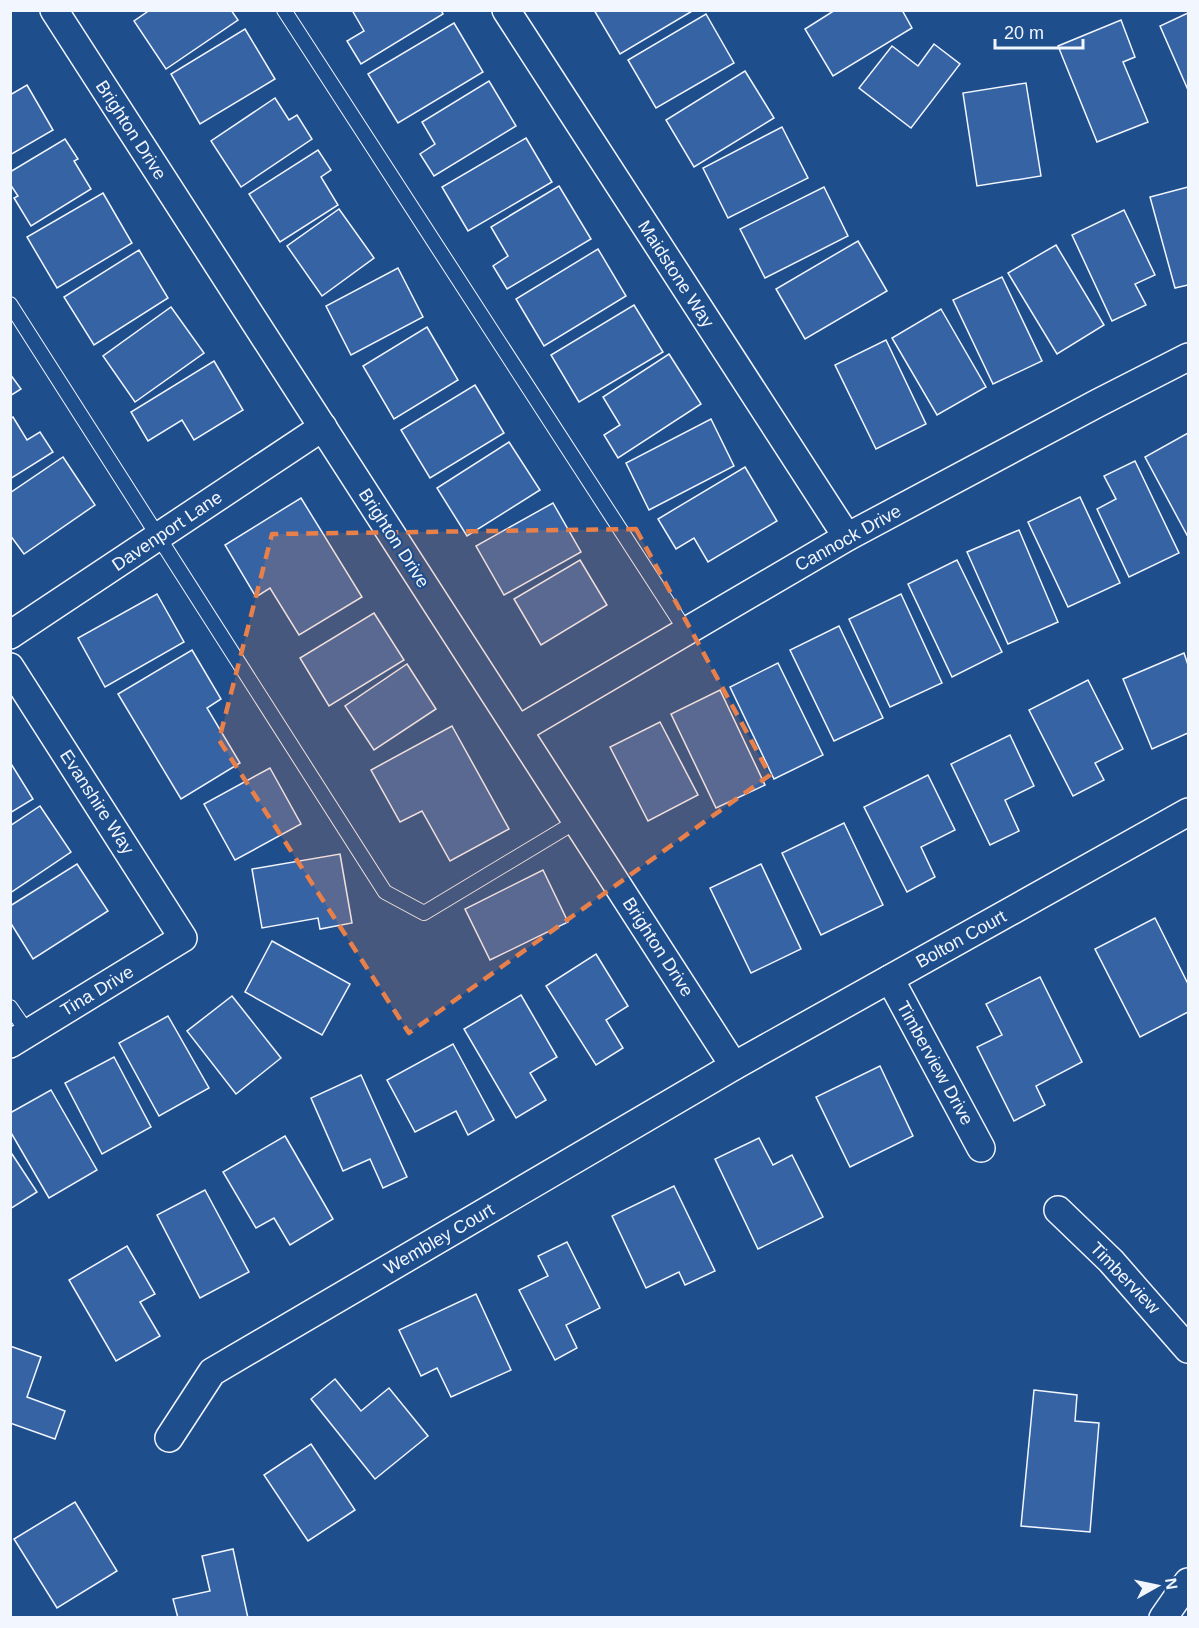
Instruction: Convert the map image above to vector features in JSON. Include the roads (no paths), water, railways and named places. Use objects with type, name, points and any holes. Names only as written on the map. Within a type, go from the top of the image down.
[{"type":"street","name":"Brighton Drive","points":[[54,10],[734,1066]]},
{"type":"street","name":"Maidstone Way","points":[[506,10],[847,537]]},
{"type":"street","name":"Cannock Drive","points":[[518,730],[847,537],[1186,357]]},
{"type":"street","name":"Davenport Lane","points":[[10,634],[323,427]]},
{"type":"street","name":"Evanshire Way","points":[[10,667],[183,938]]},
{"type":"street","name":"Bolton Court","points":[[734,1066],[1188,812]]},
{"type":"street","name":"Tina Drive","points":[[19,1038],[183,938]]},
{"type":"street","name":"Timberview Drive","points":[[890,979],[981,1148]]},
{"type":"street","name":"Wembley Court","points":[[169,1438],[212,1372],[734,1066]]},
{"type":"street","name":"Timberview","points":[[1058,1210],[1110,1261],[1188,1348]]},
{"type":"street","points":[[1163,1617],[1188,1582]]},
{"type":"lane","points":[[284,10],[686,631]]},
{"type":"lane","points":[[10,304],[385,892],[424,913],[577,821]]},
{"type":"lane","points":[[10,1007],[19,1038]]}]
